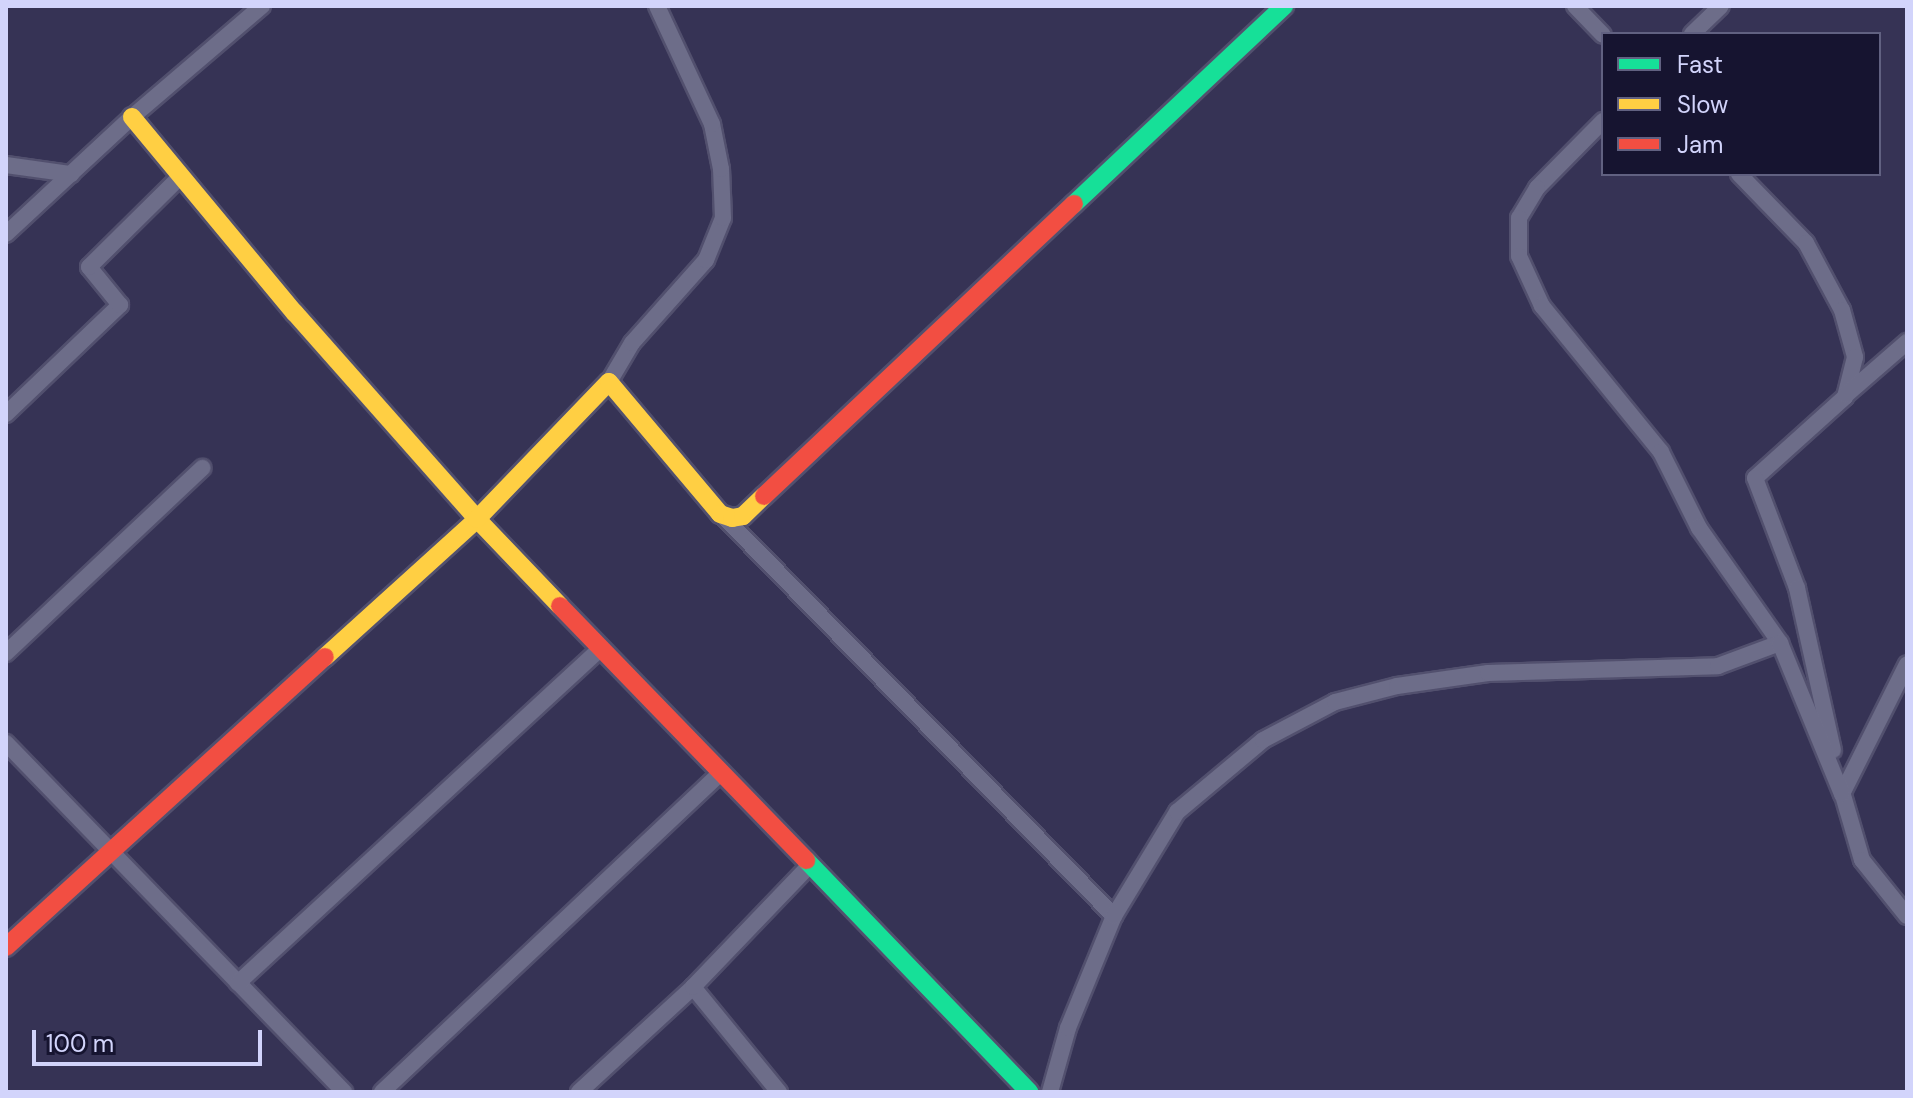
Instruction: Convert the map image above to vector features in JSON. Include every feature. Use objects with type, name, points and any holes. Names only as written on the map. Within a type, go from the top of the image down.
[{"type":"street","points":[[6,234],[132,117],[262,6]]},
{"type":"street","points":[[6,947],[110,849],[477,519],[609,382],[632,343],[706,260],[723,218],[721,169],[712,124],[657,6]]},
{"type":"street","points":[[720,514],[732,518],[743,516],[1284,6]]},
{"type":"street","points":[[1575,6],[1601,33]]},
{"type":"street","points":[[1694,32],[1721,6]]},
{"type":"street","points":[[132,117],[295,313],[477,519],[1029,1092]]},
{"type":"street","points":[[1601,123],[1537,188],[1519,218],[1519,256],[1542,306],[1661,452],[1699,528],[1780,643],[1842,794]]},
{"type":"street","points":[[6,165],[71,174]]},
{"type":"street","points":[[6,414],[120,305],[89,267],[181,176]]},
{"type":"street","points":[[1741,176],[1806,243],[1842,310],[1855,357],[1845,397]]},
{"type":"street","points":[[1907,342],[1755,478],[1797,588],[1842,794],[1862,860],[1907,916]]},
{"type":"street","points":[[609,382],[720,514],[1114,916]]},
{"type":"street","points":[[6,653],[202,468]]},
{"type":"street","points":[[1050,1092],[1068,1028],[1114,916],[1177,812],[1263,740],[1335,702],[1397,686],[1488,673],[1718,666],[1780,643]]},
{"type":"street","points":[[238,983],[601,648]]},
{"type":"street","points":[[1842,794],[1907,664]]},
{"type":"street","points":[[6,743],[344,1092]]},
{"type":"street","points":[[382,1092],[720,773]]},
{"type":"street","points":[[579,1092],[693,987],[809,866]]},
{"type":"street","points":[[693,987],[779,1092]]},
{"type":"traffic: fast","points":[[1074,204],[1284,6]]},
{"type":"traffic: fast","points":[[806,860],[1029,1092]]},
{"type":"traffic: slow","points":[[132,117],[295,313],[477,519],[560,606]]},
{"type":"traffic: slow","points":[[325,657],[477,519],[609,382],[720,514],[732,518],[743,516],[764,496]]},
{"type":"traffic: jam","points":[[764,496],[1074,204]]},
{"type":"traffic: jam","points":[[560,606],[806,860]]},
{"type":"traffic: jam","points":[[6,947],[325,657]]}]
